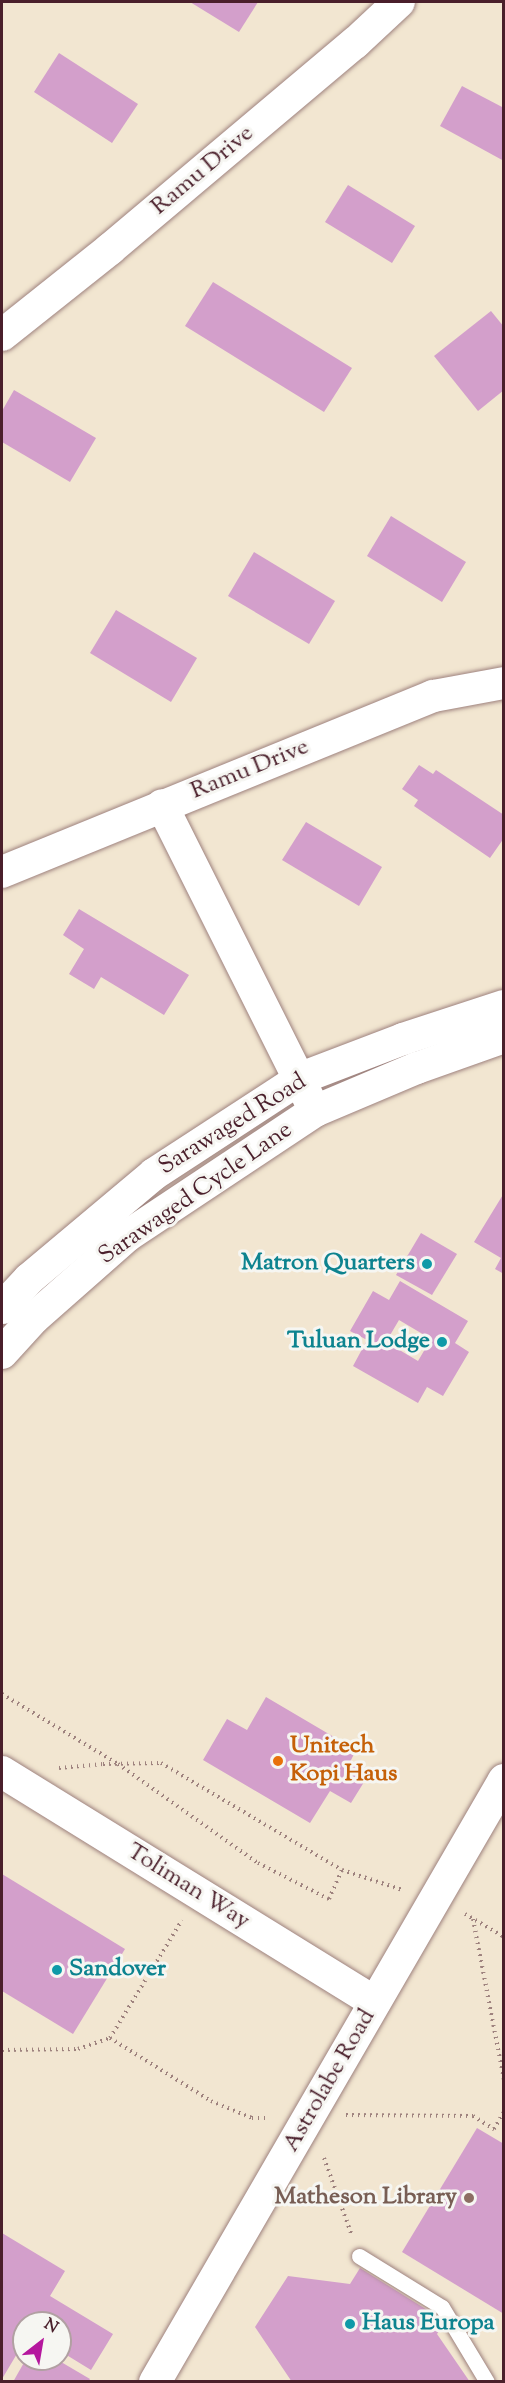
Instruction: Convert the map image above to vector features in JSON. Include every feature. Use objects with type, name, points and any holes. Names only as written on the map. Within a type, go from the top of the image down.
[{"type":"street","name":"Ramu Drive","points":[[2,335],[137,226],[355,43],[399,2]]},
{"type":"street","name":"Ramu Drive","points":[[2,872],[433,696],[504,683]]},
{"type":"street","name":"Sarawaged Cycle Lane","points":[[162,805],[301,1078],[315,1111]]},
{"type":"street","name":"Sarawaged Road","points":[[2,1308],[29,1279],[154,1174],[301,1078],[403,1039],[504,1006]]},
{"type":"street","name":"Sarawaged Cycle Lane","points":[[2,1353],[34,1318],[127,1236],[315,1111],[417,1068],[504,1037]]},
{"type":"street","name":"Toliman Way","points":[[3,1773],[375,2002]]},
{"type":"street","name":"Astrolabe Road","points":[[155,2382],[504,1780]]},
{"type":"lane","points":[[359,2256],[441,2307],[487,2382]]},
{"type":"path","points":[[2,1694],[118,1764],[258,1863],[328,1899],[342,1870]]},
{"type":"path","points":[[3,1773],[161,1763],[342,1870],[415,1894],[436,1897],[504,1937]]},
{"type":"path","points":[[2,2050],[78,2049],[110,2038],[198,1893]]},
{"type":"path","points":[[472,1918],[504,2080]]},
{"type":"path","points":[[309,2118],[359,2256]]},
{"type":"building","points":[[190,2],[258,2],[239,32]]},
{"type":"building","points":[[59,53],[138,104],[112,143],[34,92]]},
{"type":"building","points":[[462,86],[504,108],[504,161],[440,126]]},
{"type":"building","points":[[348,185],[415,226],[392,263],[325,222]]},
{"type":"building","points":[[213,282],[352,368],[324,412],[185,326]]},
{"type":"building","points":[[491,311],[504,327],[504,390],[478,411],[434,356]]},
{"type":"building","points":[[14,390],[96,438],[70,482],[2,442],[2,411]]},
{"type":"building","points":[[391,516],[466,562],[442,602],[367,556]]},
{"type":"building","points":[[254,552],[335,601],[309,644],[228,596]]},
{"type":"building","points":[[116,610],[197,658],[171,702],[90,653]]},
{"type":"building","points":[[419,765],[433,774],[436,770],[504,815],[504,838],[490,858],[414,806],[418,800],[402,789]]},
{"type":"building","points":[[306,822],[382,867],[359,906],[282,860]]},
{"type":"building","points":[[79,909],[189,975],[164,1015],[101,977],[94,989],[69,974],[84,949],[63,935]]},
{"type":"building","points":[[504,1193],[504,1274],[495,1269],[501,1258],[474,1242]]},
{"type":"building","name":"Matron Quarters","points":[[421,1233],[457,1254],[432,1295],[396,1275]]},
{"type":"building","name":"Tuluan Lodge","points":[[400,1281],[468,1321],[455,1343],[469,1352],[443,1396],[427,1387],[418,1403],[353,1366],[367,1340],[350,1331],[373,1291],[389,1300]],"holes":[[[399,1320],[431,1339],[418,1361],[386,1342]]]},
{"type":"building","name":"Unitech Kopi Haus","points":[[266,1697],[356,1750],[350,1762],[369,1774],[351,1803],[330,1791],[310,1823],[203,1760],[227,1719],[247,1730]]},
{"type":"building","name":"Sandover","points":[[2,1874],[125,1949],[73,2034],[2,1991]]},
{"type":"building","name":"Matheson Library","points":[[477,2128],[504,2144],[504,2314],[402,2252]]},
{"type":"building","points":[[2,2233],[65,2271],[50,2296],[113,2334],[91,2370],[72,2358],[72,2311],[12,2311],[12,2362],[2,2379]]},
{"type":"building","name":"Haus Europa","points":[[360,2268],[445,2321],[437,2334],[470,2382],[292,2382],[255,2327],[288,2276],[350,2284]]},
{"type":"building","points":[[72,2368],[90,2379],[88,2382],[13,2382],[19,2371],[72,2371]]},
{"type":"place","name":"Matron Quarters","points":[[427,1264]]},
{"type":"place","name":"Tuluan Lodge","points":[[442,1342]]},
{"type":"place","name":"Unitech Kopi Haus","points":[[278,1761]]},
{"type":"place","name":"Sandover","points":[[57,1970]]},
{"type":"place","name":"Matheson Library","points":[[469,2198]]},
{"type":"place","name":"Haus Europa","points":[[350,2324]]}]
